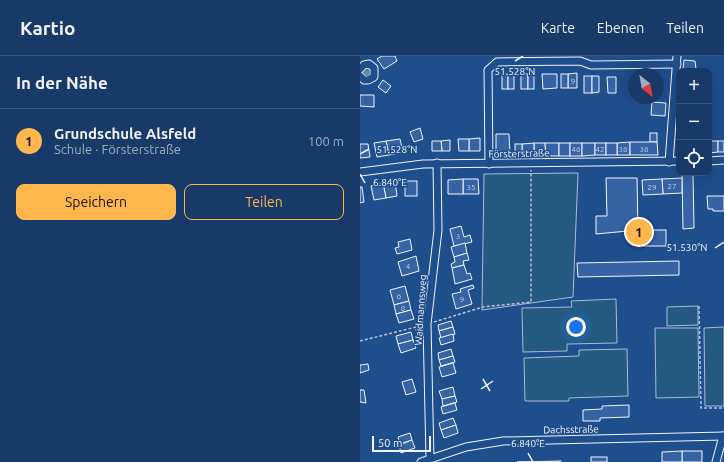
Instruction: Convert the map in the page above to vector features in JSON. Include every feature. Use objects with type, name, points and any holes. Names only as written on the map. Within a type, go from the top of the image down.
[{"type":"street","points":[[669,162],[677,56]]},
{"type":"street","points":[[489,164],[488,70],[491,65],[497,62],[580,61],[591,65],[677,64]]},
{"type":"street","points":[[360,69],[364,65],[368,64],[372,66],[375,72],[374,77],[368,80],[364,80],[360,76]]},
{"type":"street","points":[[712,160],[724,160]]},
{"type":"street","name":"Försterstraße","points":[[360,172],[408,164],[437,163],[489,164],[676,161]]},
{"type":"street","name":"Waidmannsweg","points":[[430,459],[427,324],[438,230],[437,163]]},
{"type":"street","points":[[716,462],[723,436]]},
{"type":"street","name":"Dachsstraße","points":[[421,462],[474,446],[503,441],[723,436]]},
{"type":"path","points":[[360,340],[427,324],[483,307],[531,302],[531,163]]},
{"type":"path","points":[[699,306],[701,408],[724,408]]},
{"type":"shaded area","points":[[578,173],[573,297],[482,310],[484,174]]},
{"type":"shaded area","points":[[616,299],[617,343],[567,344],[567,351],[523,352],[522,308],[572,307],[571,301]]},
{"type":"shaded area","points":[[698,306],[698,325],[667,326],[667,307]]},
{"type":"shaded area","points":[[724,327],[724,406],[705,406],[704,328]]},
{"type":"shaded area","points":[[655,328],[698,328],[699,397],[656,398]]},
{"type":"shaded area","points":[[627,349],[628,396],[569,398],[569,401],[525,401],[524,358],[579,356],[579,350]]},
{"type":"building","points":[[382,56],[395,56],[397,61],[384,69],[377,59]]},
{"type":"building","points":[[684,60],[695,61],[696,68],[683,68]]},
{"type":"building","points":[[577,73],[577,88],[568,88],[568,74]]},
{"type":"building","points":[[502,74],[508,74],[508,89],[502,89]]},
{"type":"building","points":[[508,74],[514,74],[514,89],[508,89]]},
{"type":"building","points":[[521,74],[528,74],[528,89],[521,89]]},
{"type":"building","points":[[528,74],[534,74],[534,89],[528,89]]},
{"type":"building","points":[[542,74],[557,74],[557,88],[543,89]]},
{"type":"building","points":[[561,74],[568,74],[568,88],[561,88]]},
{"type":"building","points":[[584,76],[592,76],[592,93],[584,93]]},
{"type":"building","points":[[592,76],[599,76],[599,92],[592,93]]},
{"type":"building","points":[[607,77],[616,77],[616,93],[608,93]]},
{"type":"building","points":[[383,80],[391,86],[386,93],[378,87]]},
{"type":"building","points":[[360,95],[374,95],[374,107],[360,106]]},
{"type":"building","points":[[666,103],[665,116],[651,115],[652,104]]},
{"type":"building","points":[[420,128],[423,139],[414,142],[410,132]]},
{"type":"building","points":[[650,133],[657,133],[657,142],[650,142]]},
{"type":"building","points":[[496,134],[509,134],[510,155],[496,156]]},
{"type":"building","points":[[480,138],[480,151],[469,151],[469,139]]},
{"type":"building","points":[[400,139],[403,152],[389,155],[386,141]]},
{"type":"building","points":[[458,139],[469,139],[469,151],[459,151]]},
{"type":"building","points":[[450,140],[450,151],[442,151],[441,141]]},
{"type":"building","points":[[386,141],[389,155],[377,157],[374,143]]},
{"type":"building","points":[[432,141],[441,141],[442,151],[432,151]]},
{"type":"building","points":[[712,141],[718,141],[718,152],[712,153]]},
{"type":"building","points":[[718,141],[724,141],[724,152],[718,152]]},
{"type":"building","points":[[630,142],[630,155],[617,155],[617,143]]},
{"type":"building","points":[[630,142],[657,142],[658,155],[630,155]]},
{"type":"building","points":[[534,143],[545,143],[546,156],[534,156]]},
{"type":"building","points":[[534,143],[534,156],[522,156],[522,144]]},
{"type":"building","points":[[545,143],[559,143],[559,156],[546,156]]},
{"type":"building","points":[[559,143],[570,143],[570,156],[559,156]]},
{"type":"building","points":[[570,143],[582,143],[582,156],[570,156]]},
{"type":"building","points":[[582,143],[595,143],[595,155],[582,156]]},
{"type":"building","points":[[595,143],[606,143],[606,155],[595,155]]},
{"type":"building","points":[[606,143],[617,143],[617,155],[606,155]]},
{"type":"building","points":[[360,144],[368,144],[370,157],[360,158]]},
{"type":"building","points":[[515,144],[522,144],[522,156],[515,156]]},
{"type":"building","points":[[682,176],[693,176],[694,228],[683,229]]},
{"type":"building","points":[[606,178],[637,178],[638,230],[596,234],[596,216],[607,216]]},
{"type":"building","points":[[682,178],[682,193],[663,194],[662,179]]},
{"type":"building","points":[[463,179],[478,179],[479,194],[463,194]]},
{"type":"building","points":[[463,179],[463,194],[448,194],[448,180]]},
{"type":"building","points":[[662,179],[663,194],[643,195],[642,180]]},
{"type":"building","points":[[395,181],[397,196],[386,198],[383,183]]},
{"type":"building","points":[[405,181],[417,181],[417,196],[405,196]]},
{"type":"building","points":[[383,183],[386,198],[374,200],[371,186]]},
{"type":"building","points":[[360,187],[362,187],[364,202],[360,203]]},
{"type":"building","points":[[707,196],[724,196],[724,211],[713,211],[713,209],[708,209]]},
{"type":"building","points":[[461,226],[464,237],[470,235],[472,242],[454,246],[450,229]]},
{"type":"building","points":[[643,230],[666,230],[666,246],[643,246]]},
{"type":"building","points":[[410,239],[412,250],[397,254],[395,248],[399,247],[398,242]]},
{"type":"building","points":[[465,243],[467,253],[454,257],[451,247]]},
{"type":"building","points":[[467,253],[469,260],[463,261],[464,265],[452,268],[451,264],[455,262],[454,257]]},
{"type":"building","points":[[416,256],[419,271],[402,276],[398,262]]},
{"type":"building","points":[[679,261],[679,275],[578,277],[577,263]]},
{"type":"building","points":[[464,265],[467,274],[470,273],[472,279],[455,284],[452,268]]},
{"type":"building","points":[[473,285],[474,288],[468,290],[472,304],[456,309],[452,294],[461,292],[460,289]]},
{"type":"building","points":[[405,286],[409,301],[394,305],[390,290]]},
{"type":"building","points":[[409,301],[411,310],[396,314],[394,305]]},
{"type":"building","points":[[411,310],[414,319],[399,323],[396,314]]},
{"type":"building","points":[[451,321],[453,327],[439,331],[438,325]]},
{"type":"building","points":[[453,327],[455,334],[441,338],[439,331]]},
{"type":"building","points":[[411,332],[413,340],[398,344],[396,336]]},
{"type":"building","points":[[453,334],[454,341],[441,345],[439,338]]},
{"type":"building","points":[[413,340],[416,348],[401,353],[398,344]]},
{"type":"building","points":[[451,349],[453,356],[439,360],[438,353]]},
{"type":"building","points":[[453,356],[455,362],[441,366],[439,360]]},
{"type":"building","points":[[453,363],[456,373],[442,377],[439,367]]},
{"type":"building","points":[[368,364],[369,370],[360,373],[360,365]]},
{"type":"building","points":[[412,379],[416,392],[406,395],[402,382]]},
{"type":"building","points":[[453,387],[455,396],[442,399],[439,391]]},
{"type":"building","points":[[360,390],[364,390],[366,403],[360,402]]},
{"type":"building","points":[[455,396],[457,402],[443,406],[442,399]]},
{"type":"building","points":[[455,403],[457,410],[443,414],[441,407]]},
{"type":"building","points":[[629,405],[629,417],[600,418],[600,421],[583,421],[583,410],[602,409],[602,406]]},
{"type":"building","points":[[453,418],[456,425],[441,430],[439,423]]},
{"type":"building","points":[[456,425],[458,433],[444,438],[441,430]]},
{"type":"building","points":[[410,433],[412,440],[400,444],[398,437]]},
{"type":"building","points":[[412,440],[415,448],[401,453],[399,445]]},
{"type":"building","points":[[682,451],[702,451],[702,462],[682,462]]},
{"type":"building","points":[[682,451],[682,462],[662,462],[662,452]]},
{"type":"building","points":[[591,457],[607,457],[607,462],[591,462]]},
{"type":"building","points":[[561,461],[561,462],[517,462]]},
{"type":"place","name":"Grundschule Alsfeld","points":[[639,232]]}]
